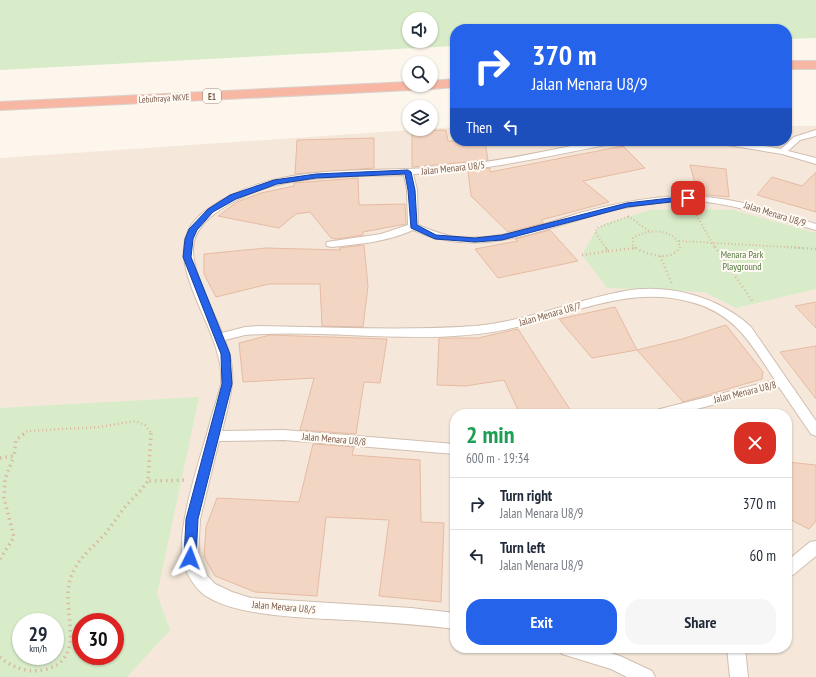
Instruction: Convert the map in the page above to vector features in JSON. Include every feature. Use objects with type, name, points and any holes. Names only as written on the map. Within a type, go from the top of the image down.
[{"type":"highway","points":[[792,65],[816,65]]},
{"type":"highway","points":[[792,73],[816,72]]},
{"type":"highway","points":[[438,77],[450,76]]},
{"type":"highway","name":"Lebuhraya NKVE","points":[[0,98],[402,78]]},
{"type":"highway","points":[[438,84],[450,83]]},
{"type":"highway","name":"Lebuhraya NKVE","points":[[0,106],[402,86]]},
{"type":"street","points":[[792,141],[806,134],[816,133]]},
{"type":"street","name":"Jalan Menara U8/5","points":[[450,620],[411,616],[276,608],[251,605],[228,598],[209,589],[198,575],[190,558],[192,519],[227,384],[225,354],[187,257],[189,239],[193,229],[211,211],[240,194],[276,182],[316,176],[454,169],[584,146]]},
{"type":"street","points":[[750,146],[783,152],[816,161]]},
{"type":"street","points":[[783,152],[788,146]]},
{"type":"street","points":[[331,244],[375,240],[395,235],[414,226],[412,190],[408,172]]},
{"type":"street","name":"Jalan Menara U8/9","points":[[414,226],[426,234],[443,239],[475,240],[502,238],[612,208],[660,200],[688,198],[741,204],[816,226]]},
{"type":"street","name":"Jalan Menara U8/7","points":[[219,338],[245,331],[258,330],[439,332],[478,330],[515,324],[626,294],[648,293],[677,296],[711,304],[725,310],[737,318],[816,431]]},
{"type":"street","name":"Jalan Menara U8/8","points":[[679,409],[783,382]]},
{"type":"street","name":"Jalan Menara U8/8","points":[[213,436],[284,435],[450,449]]},
{"type":"street","points":[[792,566],[816,547]]},
{"type":"street","points":[[598,653],[646,677]]},
{"type":"street","points":[[737,653],[739,677]]},
{"type":"path","points":[[686,209],[694,209],[711,242],[753,302]]},
{"type":"path","points":[[608,251],[595,232],[597,228],[636,214]]},
{"type":"path","points":[[628,216],[650,232]]},
{"type":"path","points":[[678,241],[680,248],[676,253],[660,256],[646,254],[636,248],[632,241],[633,238],[639,233],[650,232],[666,234],[678,241],[816,249]]},
{"type":"path","points":[[582,255],[636,248]]},
{"type":"path","points":[[660,256],[677,296]]},
{"type":"path","points":[[0,559],[8,549],[14,537],[4,498],[5,479],[14,456],[14,444],[18,436],[28,431],[99,427],[135,422],[145,425],[152,434],[148,481],[139,496],[126,506],[104,535],[83,557],[70,578],[71,645],[63,661],[48,671],[28,671],[7,664],[0,657]]},
{"type":"path","points":[[0,458],[14,456]]},
{"type":"path","points":[[148,481],[202,479]]},
{"type":"shaded area","points":[[792,126],[816,126],[816,677],[0,677],[0,158],[402,131],[402,136],[438,136],[438,128],[450,127],[450,146],[792,146]]},
{"type":"green space","points":[[0,0],[816,0],[816,38],[792,39],[792,24],[450,24],[450,46],[438,47],[438,12],[402,12],[402,48],[417,48],[0,70]]},
{"type":"green space","name":"Menara Park Playground","points":[[650,210],[733,210],[816,233],[816,289],[736,308],[704,292],[607,288],[582,255],[595,232],[604,224]]},
{"type":"green space","points":[[199,397],[157,594],[170,630],[127,677],[0,677],[0,408]]},
{"type":"building","points":[[438,130],[446,130],[448,141],[450,141],[450,146],[486,146],[488,160],[412,167],[412,136],[438,136]]},
{"type":"building","points":[[374,138],[374,168],[295,174],[297,140]]},
{"type":"building","points":[[623,146],[645,168],[583,181],[609,202],[541,220],[544,223],[508,232],[471,196],[468,171],[490,168],[490,172]]},
{"type":"building","points":[[690,165],[726,169],[729,197],[698,194]]},
{"type":"building","points":[[816,172],[816,212],[757,195],[772,177],[802,186]]},
{"type":"building","points":[[358,178],[359,205],[405,204],[406,224],[363,232],[363,235],[336,239],[331,238],[310,212],[296,214],[279,228],[218,216],[237,202],[261,193],[294,186],[294,183]]},
{"type":"building","points":[[550,230],[578,261],[498,278],[475,249],[518,241],[515,239]]},
{"type":"building","points":[[364,245],[368,286],[363,327],[322,326],[320,284],[269,284],[216,297],[204,274],[204,254],[266,248],[341,250],[339,248]]},
{"type":"building","points":[[816,302],[816,328],[795,306]]},
{"type":"building","points":[[615,307],[637,350],[592,358],[559,319]]},
{"type":"building","points":[[726,325],[763,372],[762,379],[683,402],[637,350],[682,339]]},
{"type":"building","points":[[518,329],[570,409],[518,409],[504,380],[465,386],[437,385],[439,338],[478,338]]},
{"type":"building","points":[[270,335],[387,339],[380,383],[364,382],[356,434],[300,430],[314,378],[243,382],[239,343]]},
{"type":"building","points":[[816,346],[816,399],[780,352]]},
{"type":"building","points":[[313,444],[354,447],[352,455],[420,460],[421,522],[444,523],[441,602],[379,596],[389,520],[326,517],[317,596],[255,592],[215,576],[204,557],[206,527],[217,498],[299,502]]},
{"type":"building","points":[[792,463],[816,465],[816,521],[809,529],[792,520]]},
{"type":"route","points":[[190,558],[192,519],[227,384],[225,354],[187,257],[189,239],[193,229],[211,211],[233,197],[276,182],[316,176],[408,172],[412,190],[414,226],[426,234],[443,239],[475,240],[502,238],[604,209],[660,200],[688,198]]}]
